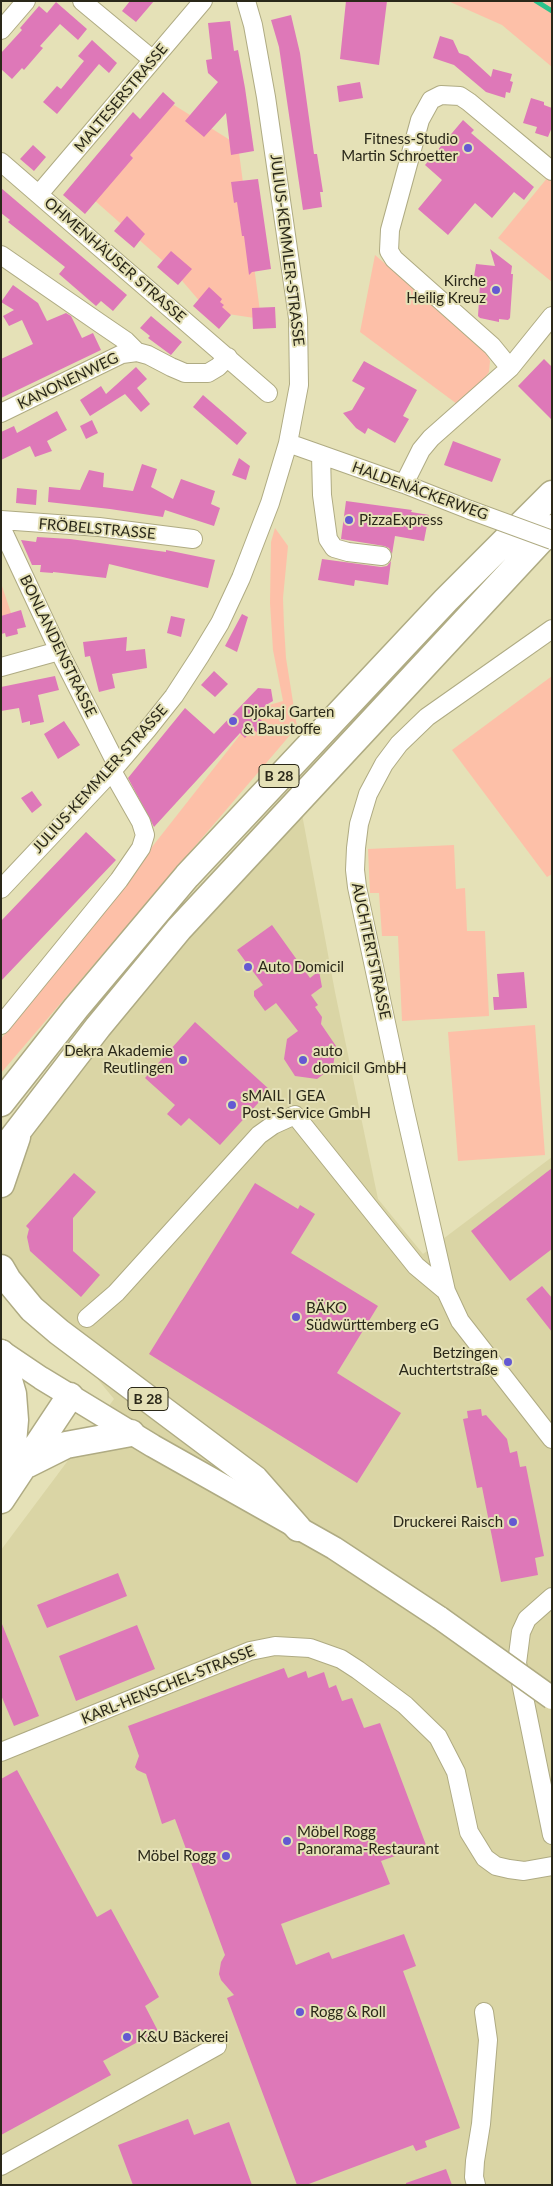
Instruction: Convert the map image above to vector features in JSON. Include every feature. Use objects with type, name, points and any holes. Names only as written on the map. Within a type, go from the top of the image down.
[{"type":"highway","name":"B 28","points":[[1,1103],[106,970],[187,876],[446,600],[552,494]]},
{"type":"highway","name":"B 28","points":[[1,1153],[98,1027],[179,930],[552,528]]},
{"type":"highway","name":"B 28","points":[[1,1184],[21,1126]]},
{"type":"highway","name":"B 28","points":[[1,1268],[8,1280],[32,1309],[59,1332],[256,1479],[298,1528]]},
{"type":"highway","points":[[1,1352],[13,1394],[15,1420],[13,1443],[1,1478]]},
{"type":"highway","points":[[1,1500],[26,1466],[70,1396]]},
{"type":"highway","points":[[26,1466],[66,1445],[131,1433]]},
{"type":"main road","points":[[1,1352],[70,1396],[224,1488],[334,1548],[440,1618],[552,1698]]},
{"type":"street","points":[[1,30],[26,1]]},
{"type":"street","points":[[82,1],[153,60]]},
{"type":"street","name":"MALTESERSTRASSE","points":[[39,194],[203,1]]},
{"type":"street","name":"JULIUS-KEMMLER-STRASSE","points":[[1,889],[114,768],[174,696],[220,623],[241,578],[260,528],[288,443],[299,385],[298,318],[266,97],[253,26],[246,1]]},
{"type":"street","points":[[510,368],[492,346],[394,260],[390,250],[390,230],[420,120],[432,100],[441,95],[460,96],[469,102],[552,171]]},
{"type":"street","name":"OHMENHÄUSER STRASSE","points":[[1,162],[268,393]]},
{"type":"street","points":[[1,255],[126,341],[136,352],[148,355],[171,368],[185,373],[208,373],[228,358]]},
{"type":"street","points":[[404,484],[421,450],[431,438],[510,368],[552,316]]},
{"type":"street","name":"KANONENWEG","points":[[1,414],[122,354],[136,352]]},
{"type":"street","name":"HALDENÄCKERWEG","points":[[288,443],[404,484],[552,540]]},
{"type":"street","points":[[321,454],[322,495],[328,539],[334,548],[348,552],[382,556]]},
{"type":"street","name":"FRÖBELSTRASSE","points":[[1,520],[99,527],[193,540]]},
{"type":"street","name":"BONLANDENSTRASSE","points":[[1,527],[141,822],[145,835],[141,848],[119,880],[1,1026]]},
{"type":"street","name":"AUCHTERTSTRASSE","points":[[552,629],[414,728],[399,744],[378,774],[368,794],[359,824],[356,848],[357,887],[446,1291],[460,1321],[552,1439]]},
{"type":"street","points":[[1,667],[59,651]]},
{"type":"street","points":[[87,1318],[116,1293],[259,1135],[273,1125],[295,1115],[416,1266],[446,1291]]},
{"type":"street","points":[[552,1597],[527,1619],[521,1632],[517,1663],[552,1835]]},
{"type":"street","name":"KARL-HENSCHEL-STRASSE","points":[[1,1752],[250,1651],[275,1646],[310,1648],[341,1659],[358,1670],[405,1705],[438,1737],[456,1772],[470,1832],[485,1858],[496,1866],[509,1870],[530,1870],[552,1866]]},
{"type":"street","points":[[476,2185],[474,2177],[475,2161],[481,2124],[488,2040],[484,2012]]},
{"type":"street","points":[[1,2166],[217,2046]]},
{"type":"shaded area","points":[[448,1],[552,1],[552,67],[502,25]]},
{"type":"shaded area","points":[[166,100],[238,145],[261,319],[208,311],[172,269],[84,191]]},
{"type":"shaded area","points":[[548,177],[552,180],[552,282],[498,238]]},
{"type":"shaded area","points":[[375,255],[484,348],[490,361],[489,372],[479,385],[457,404],[360,332]]},
{"type":"shaded area","points":[[275,528],[288,546],[283,598],[284,626],[286,658],[297,727],[1,1073],[1,1039],[262,707],[283,701],[273,650],[270,603],[271,542]]},
{"type":"shaded area","points":[[1,583],[14,622],[1,626]]},
{"type":"shaded area","points":[[552,676],[552,874],[547,877],[452,750]]},
{"type":"shaded area","points":[[299,798],[335,992],[378,1199],[423,1254],[552,1157],[552,2185],[1,2185],[1,1550],[114,1399],[59,1332],[1,1268],[1,1184],[21,1126]]},
{"type":"shaded area","points":[[454,845],[456,889],[465,888],[467,931],[485,931],[489,1016],[402,1021],[398,936],[382,936],[379,893],[370,893],[368,849]]},
{"type":"shaded area","points":[[535,1025],[545,1155],[458,1161],[448,1032]]},
{"type":"building","points":[[130,1],[154,1],[136,22],[122,11]]},
{"type":"building","points":[[346,1],[387,1],[379,65],[340,59]]},
{"type":"building","points":[[56,2],[87,29],[78,40],[60,24],[40,46],[43,48],[24,70],[22,68],[12,79],[1,69],[1,53],[22,30],[20,28],[39,6],[47,13]]},
{"type":"building","points":[[291,15],[300,53],[314,154],[317,154],[323,192],[320,192],[322,207],[303,210],[279,47],[271,20]]},
{"type":"building","points":[[230,21],[234,51],[238,50],[254,151],[231,155],[226,113],[204,137],[185,121],[218,82],[208,73],[206,60],[212,59],[208,23]]},
{"type":"building","points":[[440,36],[453,40],[459,53],[468,56],[491,77],[493,69],[512,74],[510,81],[513,82],[510,93],[506,92],[505,98],[486,92],[454,65],[433,58]]},
{"type":"building","points":[[92,40],[117,63],[109,73],[99,64],[57,114],[43,102],[57,86],[61,89],[84,61],[78,56]]},
{"type":"building","points":[[360,82],[363,98],[339,102],[337,86]]},
{"type":"building","points":[[163,92],[175,103],[130,155],[133,158],[85,214],[63,195],[133,112],[140,119]]},
{"type":"building","points":[[531,98],[544,102],[544,105],[552,108],[552,127],[548,137],[535,133],[537,127],[523,123]]},
{"type":"building","points":[[463,120],[474,130],[471,133],[534,187],[524,200],[514,192],[492,218],[475,203],[448,235],[418,209],[442,180],[425,165]]},
{"type":"building","points":[[33,145],[46,157],[34,171],[20,159]]},
{"type":"building","points":[[258,179],[271,269],[252,272],[249,275],[244,236],[242,236],[237,202],[234,203],[231,182]]},
{"type":"building","points":[[1,188],[127,295],[113,311],[101,301],[96,306],[59,274],[65,267],[8,222],[10,220],[1,213]]},
{"type":"building","points":[[127,216],[145,234],[134,248],[114,231]]},
{"type":"building","name":"Kirche Heilig Kreuz","points":[[490,249],[512,266],[511,274],[513,274],[510,318],[508,320],[499,319],[499,322],[478,316],[480,284],[473,283],[476,264],[495,266]]},
{"type":"building","points":[[171,251],[192,269],[178,285],[157,267]]},
{"type":"building","points":[[13,285],[38,303],[47,321],[66,313],[71,316],[82,338],[93,333],[101,350],[1,398],[1,359],[33,344],[22,320],[9,326],[3,316],[14,310],[1,302]]},
{"type":"building","points":[[209,287],[222,299],[220,302],[224,305],[222,307],[231,315],[219,329],[193,306]]},
{"type":"building","points":[[275,307],[276,328],[253,329],[252,308]]},
{"type":"building","points":[[151,316],[182,342],[171,355],[148,338],[150,336],[140,328]]},
{"type":"building","points":[[544,359],[552,367],[552,420],[518,386]]},
{"type":"building","points":[[364,361],[417,390],[403,416],[409,419],[395,443],[368,428],[365,434],[356,428],[343,413],[352,410],[365,388],[352,381]]},
{"type":"building","points":[[136,367],[147,379],[137,388],[150,404],[141,412],[125,394],[90,416],[80,400],[101,386],[106,394]]},
{"type":"building","points":[[203,395],[247,433],[237,445],[193,407]]},
{"type":"building","points":[[57,411],[67,430],[47,441],[52,451],[35,457],[30,446],[1,460],[1,432],[14,426],[17,433]]},
{"type":"building","points":[[92,420],[98,433],[86,439],[80,426]]},
{"type":"building","points":[[453,441],[501,459],[492,482],[444,465]]},
{"type":"building","points":[[239,458],[250,466],[246,480],[232,475]]},
{"type":"building","points":[[142,464],[157,469],[151,487],[173,499],[181,479],[215,491],[211,504],[220,508],[214,526],[165,510],[163,517],[48,502],[49,487],[80,490],[89,470],[104,473],[103,487],[133,491]]},
{"type":"building","points":[[17,488],[37,490],[36,505],[16,503]]},
{"type":"building","points":[[346,501],[412,510],[411,512],[429,515],[424,541],[395,536],[392,554],[389,548],[384,546],[341,539]]},
{"type":"building","points":[[37,537],[70,539],[166,552],[166,550],[215,560],[208,588],[109,564],[106,578],[40,572],[41,565],[32,565],[21,540],[36,542]]},
{"type":"building","points":[[322,559],[381,567],[387,566],[391,561],[388,585],[355,580],[354,586],[318,580]]},
{"type":"building","points":[[21,610],[26,627],[17,629],[18,634],[6,637],[5,633],[1,634],[1,616]]},
{"type":"building","points":[[242,614],[248,617],[237,652],[225,646]]},
{"type":"building","points":[[171,616],[185,619],[181,637],[167,633]]},
{"type":"building","points":[[127,637],[126,651],[145,649],[147,668],[112,674],[115,688],[99,692],[90,656],[85,657],[83,642]]},
{"type":"building","points":[[214,671],[228,684],[215,697],[201,685]]},
{"type":"building","points":[[55,676],[59,690],[38,695],[44,722],[30,725],[30,721],[22,723],[19,708],[1,711],[1,687]]},
{"type":"building","points":[[258,688],[271,689],[273,701],[266,705],[256,716],[267,725],[259,734],[253,729],[245,738],[240,733],[154,827],[128,778],[185,708],[214,734]]},
{"type":"building","points":[[64,721],[80,745],[58,759],[44,734]]},
{"type":"building","points":[[32,791],[42,805],[32,813],[21,798]]},
{"type":"building","points":[[86,832],[116,860],[1,981],[1,921]]},
{"type":"building","points":[[272,925],[310,978],[319,971],[322,987],[311,995],[318,1005],[315,1007],[322,1017],[321,1024],[336,1046],[333,1067],[317,1079],[295,1076],[284,1059],[287,1039],[298,1031],[276,1003],[265,1011],[254,996],[254,991],[263,985],[237,950]]},
{"type":"building","points":[[524,972],[527,1008],[494,1010],[493,997],[499,997],[497,974]]},
{"type":"building","points":[[195,1022],[270,1090],[220,1145],[189,1118],[181,1126],[167,1114],[175,1105],[145,1078]]},
{"type":"building","points":[[552,1168],[552,1249],[510,1281],[471,1231]]},
{"type":"building","points":[[74,1173],[96,1192],[73,1218],[73,1251],[100,1275],[81,1297],[30,1251],[27,1237],[29,1229],[26,1226]]},
{"type":"building","points":[[255,1183],[298,1209],[300,1205],[315,1214],[291,1253],[378,1306],[337,1373],[401,1413],[357,1483],[149,1354]]},
{"type":"building","points":[[542,1286],[552,1298],[552,1332],[526,1299]]},
{"type":"building","name":"Druckerei Raisch","points":[[481,1409],[482,1416],[486,1415],[507,1439],[510,1453],[517,1451],[520,1467],[526,1466],[544,1556],[535,1558],[538,1575],[501,1582],[482,1487],[477,1488],[463,1419],[468,1418],[467,1411]]},
{"type":"building","points":[[118,1573],[127,1596],[47,1628],[37,1605]]},
{"type":"building","points":[[2,1624],[39,1716],[14,1726],[1,1695]]},
{"type":"building","points":[[137,1625],[155,1669],[76,1701],[59,1656]]},
{"type":"building","points":[[284,1668],[288,1678],[306,1671],[308,1678],[324,1672],[329,1688],[336,1685],[342,1701],[352,1698],[364,1728],[380,1723],[426,1845],[381,1861],[390,1884],[281,1924],[296,1965],[329,1952],[332,1959],[404,1934],[416,1966],[403,1971],[460,2128],[425,2141],[427,2147],[416,2151],[413,2145],[306,2185],[297,2185],[227,1998],[234,1995],[221,1980],[219,1974],[221,1962],[225,1955],[175,1819],[162,1824],[146,1774],[135,1767],[139,1756],[128,1726]]},
{"type":"building","points":[[17,1770],[97,1917],[111,1909],[159,1997],[145,2006],[158,2031],[103,2061],[111,2075],[1,2135],[1,1779]]},
{"type":"building","points":[[188,2119],[194,2135],[229,2122],[252,2185],[133,2185],[118,2145]]},
{"type":"building","points":[[446,2169],[452,2185],[406,2185],[406,2183]]},
{"type":"waterway","points":[[536,1],[552,11]]},
{"type":"place","name":"Fitness-Studio Martin Schroetter","points":[[468,148]]},
{"type":"place","name":"Kirche Heilig Kreuz","points":[[496,290]]},
{"type":"place","name":"PizzaExpress","points":[[349,520]]},
{"type":"place","name":"Djokaj Garten & Baustoffe","points":[[233,721]]},
{"type":"place","name":"Auto Domicil","points":[[248,967]]},
{"type":"place","name":"Dekra Akademie Reutlingen","points":[[183,1060]]},
{"type":"place","name":"auto domicil GmbH","points":[[303,1060]]},
{"type":"place","name":"sMAIL | GEA Post-Service GmbH","points":[[232,1105]]},
{"type":"place","name":"BÄKO Südwürttemberg eG","points":[[296,1317]]},
{"type":"place","name":"Betzingen Auchtertstraße","points":[[508,1362]]},
{"type":"place","name":"Druckerei Raisch","points":[[513,1522]]},
{"type":"place","name":"Möbel Rogg Panorama-Restaurant","points":[[287,1841]]},
{"type":"place","name":"Möbel Rogg","points":[[226,1856]]},
{"type":"place","name":"Rogg & Roll","points":[[300,2012]]},
{"type":"place","name":"K&U Bäckerei","points":[[127,2037]]}]
